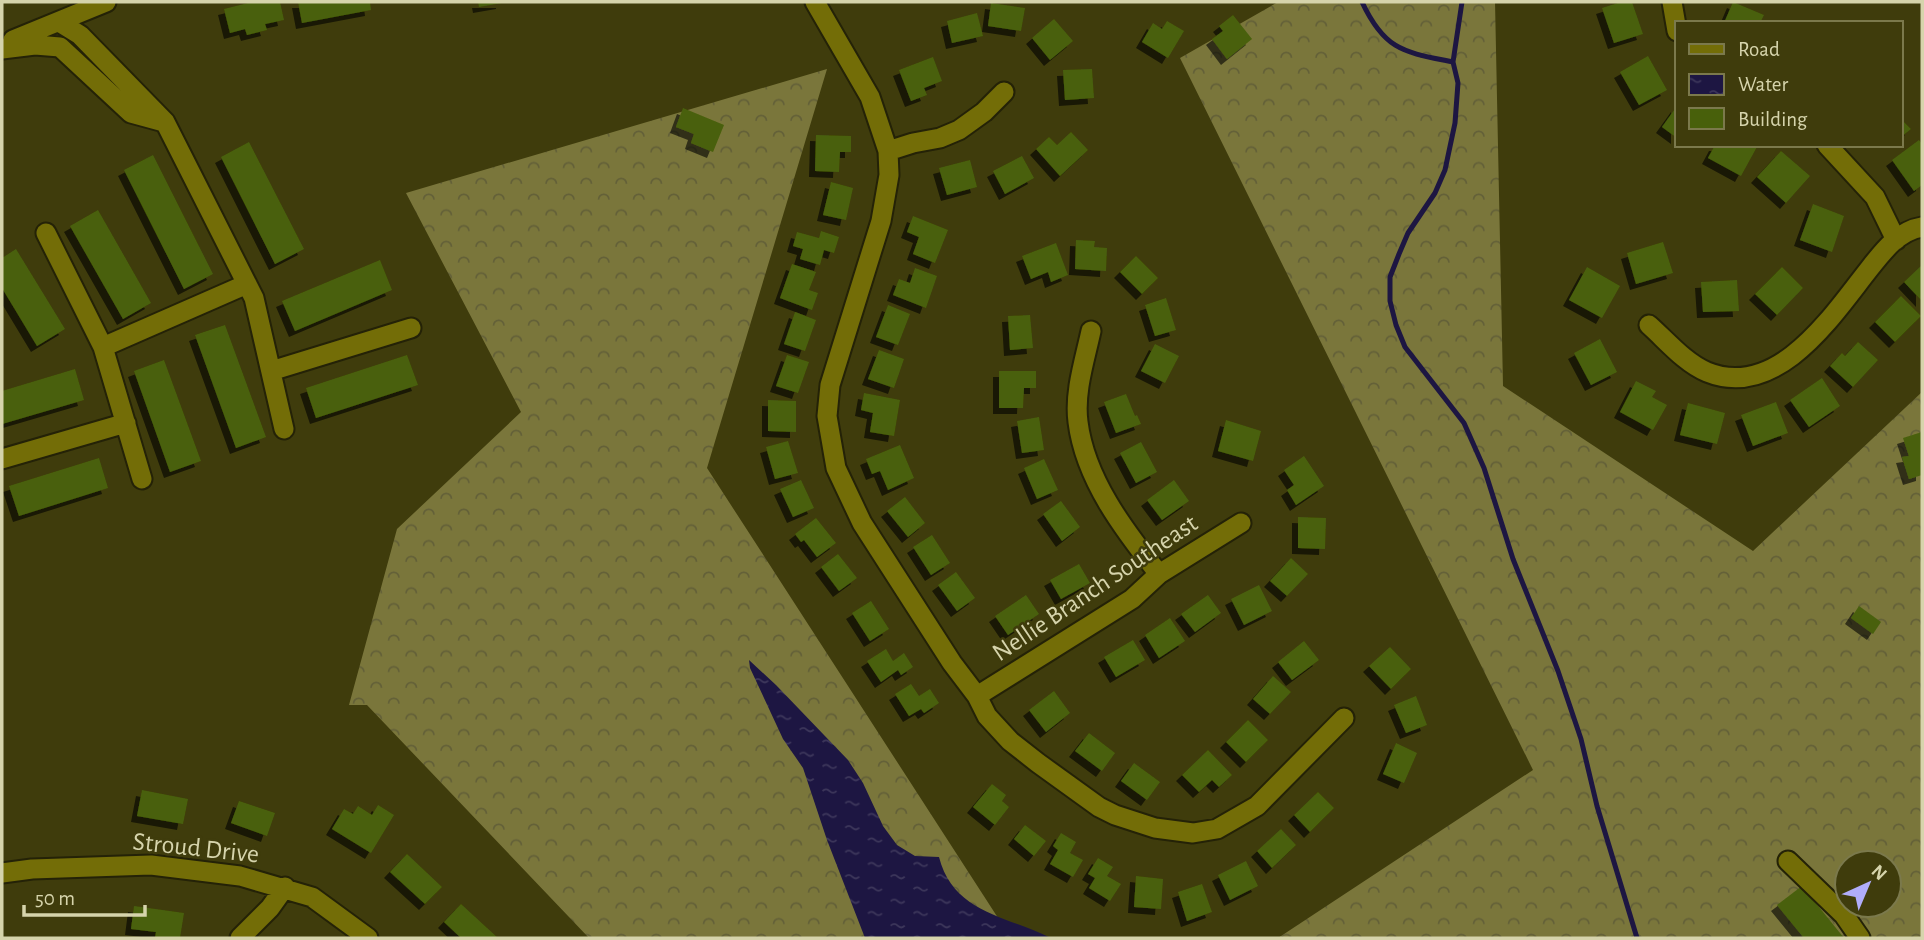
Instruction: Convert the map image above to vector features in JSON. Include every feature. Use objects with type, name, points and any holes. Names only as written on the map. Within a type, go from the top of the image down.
[{"type":"street","points":[[2,47],[106,2]]},
{"type":"street","points":[[815,2],[870,97],[888,151],[890,175],[881,221],[830,385],[827,416],[836,468],[862,523],[951,663],[977,696],[987,716],[1010,741],[1099,807],[1155,828],[1193,833],[1217,830],[1257,806],[1344,718]]},
{"type":"street","points":[[1672,2],[1675,21]]},
{"type":"street","points":[[59,22],[60,47]]},
{"type":"street","points":[[59,22],[80,35],[165,122],[254,298],[284,429]]},
{"type":"street","points":[[2,47],[60,47],[131,113],[165,122]]},
{"type":"street","points":[[102,86],[118,72]]},
{"type":"street","points":[[888,151],[940,138],[959,130],[984,112],[1004,92]]},
{"type":"street","points":[[1829,147],[1875,197],[1896,240]]},
{"type":"street","points":[[1649,325],[1704,371],[1735,377],[1759,374],[1784,362],[1821,331],[1886,248],[1909,229],[1922,228]]},
{"type":"street","points":[[46,233],[103,347],[142,479]]},
{"type":"street","points":[[103,347],[247,284]]},
{"type":"street","points":[[271,371],[411,328]]},
{"type":"street","points":[[1091,331],[1080,378],[1077,420],[1082,443],[1109,505],[1159,574]]},
{"type":"street","points":[[2,459],[125,424]]},
{"type":"street","name":"Nellie Branch Southeast","points":[[977,696],[1132,599],[1159,574],[1241,523]]},
{"type":"street","points":[[1788,861],[1843,915],[1860,938]]},
{"type":"street","name":"Stroud Drive","points":[[2,873],[32,869],[151,865],[240,876],[312,897],[368,938]]},
{"type":"street","points":[[240,938],[270,908],[285,887]]},
{"type":"green space","points":[[1278,2],[1495,2],[1503,386],[1753,551],[1922,392],[1922,938],[1278,938],[1533,770],[1180,58]]},
{"type":"green space","points":[[827,69],[707,468],[1011,938],[589,938],[367,705],[349,705],[397,529],[521,412],[406,193]]},
{"type":"water","points":[[749,660],[848,760],[863,783],[883,826],[897,845],[915,856],[939,857],[946,876],[956,890],[969,901],[1051,938],[865,938],[827,840],[803,768],[783,739],[750,668]]},
{"type":"building","points":[[252,2],[280,2],[284,20],[265,24],[267,30],[247,35],[245,29],[230,33],[224,9]]},
{"type":"building","points":[[298,2],[370,2],[371,10],[302,23]]},
{"type":"building","points":[[478,2],[502,2],[502,3],[479,7]]},
{"type":"building","points":[[1621,2],[1632,2],[1643,34],[1614,43],[1602,8]]},
{"type":"building","points":[[1733,2],[1764,15],[1761,21],[1725,21]]},
{"type":"building","points":[[991,3],[1025,8],[1021,31],[988,26]]},
{"type":"building","points":[[977,13],[983,36],[952,43],[947,21]]},
{"type":"building","points":[[1233,15],[1252,39],[1227,59],[1212,39],[1223,31],[1219,26]]},
{"type":"building","points":[[1054,19],[1073,41],[1050,60],[1032,38]]},
{"type":"building","points":[[1167,21],[1184,31],[1168,58],[1142,42],[1153,23],[1162,29]]},
{"type":"building","points":[[1648,56],[1667,90],[1639,105],[1620,72]]},
{"type":"building","points":[[933,57],[942,81],[924,88],[927,95],[911,101],[899,70]]},
{"type":"building","points":[[1092,69],[1094,98],[1065,100],[1063,70]]},
{"type":"building","points":[[683,108],[724,125],[713,152],[691,143],[694,134],[676,127]]},
{"type":"building","points":[[1675,109],[1675,137],[1662,127]]},
{"type":"building","points":[[1903,121],[1911,129],[1903,135]]},
{"type":"building","points":[[1071,132],[1088,150],[1060,176],[1036,149],[1049,137],[1057,145]]},
{"type":"building","points":[[816,135],[851,136],[851,152],[840,152],[839,172],[815,171]]},
{"type":"building","points":[[1919,140],[1922,144],[1922,185],[1914,191],[1892,160]]},
{"type":"building","points":[[249,142],[304,249],[275,264],[221,157]]},
{"type":"building","points":[[1714,147],[1757,147],[1741,176],[1708,158]]},
{"type":"building","points":[[1781,151],[1810,176],[1786,203],[1757,177]]},
{"type":"building","points":[[153,155],[213,274],[184,289],[124,170]]},
{"type":"building","points":[[1022,156],[1034,178],[1005,194],[993,171]]},
{"type":"building","points":[[970,160],[977,187],[947,195],[939,168]]},
{"type":"building","points":[[831,182],[853,188],[846,220],[823,215]]},
{"type":"building","points":[[1813,204],[1844,216],[1832,252],[1800,240]]},
{"type":"building","points":[[98,210],[151,303],[123,319],[70,226]]},
{"type":"building","points":[[913,216],[948,230],[935,263],[913,254],[919,237],[907,232]]},
{"type":"building","points":[[821,231],[839,237],[834,253],[824,250],[820,265],[800,259],[803,249],[793,246],[797,232],[819,238]]},
{"type":"building","points":[[1076,240],[1095,241],[1094,247],[1107,248],[1106,271],[1075,269]]},
{"type":"building","points":[[1663,242],[1673,273],[1636,284],[1627,253]]},
{"type":"building","points":[[1056,243],[1068,275],[1051,282],[1048,272],[1031,279],[1022,256]]},
{"type":"building","points":[[16,249],[65,329],[37,346],[2,288],[2,258]]},
{"type":"building","points":[[1136,256],[1158,278],[1142,294],[1120,272]]},
{"type":"building","points":[[380,260],[392,290],[295,331],[282,301]]},
{"type":"building","points":[[792,264],[816,272],[809,290],[818,293],[812,310],[780,298]]},
{"type":"building","points":[[1922,265],[1922,301],[1904,282]]},
{"type":"building","points":[[1587,267],[1620,286],[1602,318],[1569,300]]},
{"type":"building","points":[[1782,267],[1803,288],[1777,315],[1755,294]]},
{"type":"building","points":[[915,268],[937,276],[926,308],[893,295],[899,279],[910,283]]},
{"type":"building","points":[[1737,280],[1739,311],[1703,312],[1701,282]]},
{"type":"building","points":[[1901,296],[1921,316],[1895,342],[1875,322]]},
{"type":"building","points":[[1166,298],[1176,330],[1155,336],[1145,305]]},
{"type":"building","points":[[888,305],[910,314],[898,345],[876,337]]},
{"type":"building","points":[[795,312],[816,320],[805,351],[784,344]]},
{"type":"building","points":[[1030,315],[1033,348],[1010,350],[1008,316]]},
{"type":"building","points":[[225,325],[266,437],[236,448],[195,335]]},
{"type":"building","points":[[1600,339],[1617,372],[1591,385],[1574,353]]},
{"type":"building","points":[[1858,342],[1878,360],[1853,387],[1830,366],[1842,353],[1845,356]]},
{"type":"building","points":[[1155,344],[1179,356],[1165,383],[1141,371]]},
{"type":"building","points":[[879,350],[904,359],[894,388],[868,379]]},
{"type":"building","points":[[407,355],[418,385],[316,418],[306,388]]},
{"type":"building","points":[[787,355],[809,362],[798,393],[776,386]]},
{"type":"building","points":[[164,360],[201,461],[170,472],[134,371]]},
{"type":"building","points":[[75,369],[84,400],[2,424],[2,391]]},
{"type":"building","points":[[999,371],[1036,371],[1036,388],[1024,388],[1023,408],[999,408]]},
{"type":"building","points":[[1822,378],[1840,406],[1809,427],[1790,400]]},
{"type":"building","points":[[1636,381],[1656,391],[1652,397],[1667,405],[1653,430],[1620,412]]},
{"type":"building","points":[[864,393],[900,400],[894,436],[870,432],[873,413],[861,410]]},
{"type":"building","points":[[1126,394],[1141,424],[1116,433],[1104,402]]},
{"type":"building","points":[[768,400],[796,401],[796,432],[768,431]]},
{"type":"building","points":[[1776,402],[1788,433],[1753,446],[1741,415]]},
{"type":"building","points":[[1688,403],[1725,413],[1717,444],[1680,435]]},
{"type":"building","points":[[1039,417],[1044,450],[1022,453],[1017,421]]},
{"type":"building","points":[[1226,420],[1261,431],[1253,461],[1218,451]]},
{"type":"building","points":[[1922,432],[1922,475],[1909,479],[1902,457],[1909,456],[1903,438]]},
{"type":"building","points":[[788,441],[798,473],[775,479],[766,447]]},
{"type":"building","points":[[1141,442],[1157,472],[1136,483],[1120,453]]},
{"type":"building","points":[[900,445],[914,478],[888,490],[880,471],[872,474],[866,459]]},
{"type":"building","points":[[1304,456],[1324,486],[1296,505],[1287,490],[1294,485],[1284,470]]},
{"type":"building","points":[[99,458],[108,488],[19,516],[9,486]]},
{"type":"building","points":[[1044,459],[1058,490],[1037,499],[1024,468]]},
{"type":"building","points":[[801,480],[814,508],[793,517],[780,489]]},
{"type":"building","points":[[1174,480],[1189,501],[1162,520],[1147,500]]},
{"type":"building","points":[[905,497],[925,523],[908,537],[887,511]]},
{"type":"building","points":[[1061,501],[1080,527],[1062,541],[1043,514]]},
{"type":"building","points":[[1298,517],[1326,518],[1325,549],[1298,548]]},
{"type":"building","points":[[816,518],[836,543],[817,557],[804,540],[801,542],[795,534]]},
{"type":"building","points":[[932,535],[950,563],[931,575],[913,547]]},
{"type":"building","points":[[838,554],[857,578],[839,591],[821,567]]},
{"type":"building","points":[[1291,558],[1308,574],[1287,596],[1270,581]]},
{"type":"building","points":[[1079,564],[1090,583],[1061,599],[1050,580]]},
{"type":"building","points":[[956,572],[975,598],[957,611],[938,585]]},
{"type":"building","points":[[1259,585],[1272,611],[1244,625],[1231,599]]},
{"type":"building","points":[[1026,595],[1039,614],[1008,635],[995,616]]},
{"type":"building","points":[[1208,595],[1221,613],[1195,632],[1181,614]]},
{"type":"building","points":[[871,601],[889,629],[870,641],[852,613]]},
{"type":"building","points":[[1859,606],[1881,622],[1873,634],[1851,618]]},
{"type":"building","points":[[1170,618],[1185,641],[1159,658],[1145,635]]},
{"type":"building","points":[[1133,640],[1145,660],[1116,677],[1104,657]]},
{"type":"building","points":[[1304,641],[1319,660],[1292,680],[1278,662]]},
{"type":"building","points":[[1390,647],[1411,669],[1391,689],[1369,666]]},
{"type":"building","points":[[886,649],[893,661],[904,653],[913,667],[901,675],[898,670],[881,682],[867,661]]},
{"type":"building","points":[[1273,676],[1291,692],[1270,714],[1253,699]]},
{"type":"building","points":[[911,684],[919,696],[930,689],[939,703],[924,713],[921,709],[909,716],[895,694]]},
{"type":"building","points":[[1054,691],[1070,713],[1046,732],[1029,710]]},
{"type":"building","points":[[1416,696],[1427,725],[1406,733],[1394,705]]},
{"type":"building","points":[[1248,720],[1268,740],[1246,762],[1226,742]]},
{"type":"building","points":[[1089,733],[1115,753],[1102,771],[1075,751]]},
{"type":"building","points":[[1396,743],[1417,753],[1404,783],[1383,774]]},
{"type":"building","points":[[1208,750],[1232,775],[1219,787],[1212,780],[1199,792],[1182,775]]},
{"type":"building","points":[[1134,763],[1160,782],[1147,800],[1121,781]]},
{"type":"building","points":[[992,784],[1006,795],[1002,801],[1009,807],[995,825],[973,807]]},
{"type":"building","points":[[142,790],[188,799],[183,824],[137,816]]},
{"type":"building","points":[[1318,792],[1334,808],[1310,832],[1294,815]]},
{"type":"building","points":[[239,801],[275,813],[267,836],[231,823]]},
{"type":"building","points":[[378,805],[394,815],[371,853],[332,829],[344,809],[353,814],[358,806],[372,815]]},
{"type":"building","points":[[1025,825],[1046,841],[1034,856],[1014,839]]},
{"type":"building","points":[[1281,829],[1296,845],[1272,868],[1257,851]]},
{"type":"building","points":[[1061,833],[1076,842],[1070,853],[1083,860],[1073,877],[1050,864],[1058,850],[1053,846]]},
{"type":"building","points":[[407,854],[442,887],[425,904],[390,872]]},
{"type":"building","points":[[1098,858],[1113,867],[1107,876],[1121,884],[1110,901],[1089,888],[1095,878],[1088,874]]},
{"type":"building","points":[[1246,861],[1258,886],[1230,900],[1218,875]]},
{"type":"building","points":[[1136,876],[1163,879],[1161,909],[1134,907]]},
{"type":"building","points":[[1202,884],[1212,912],[1187,921],[1178,892]]},
{"type":"building","points":[[1802,886],[1844,938],[1804,938],[1777,905]]},
{"type":"building","points":[[461,904],[498,938],[461,938],[444,922]]},
{"type":"building","points":[[134,906],[184,913],[180,938],[155,938],[156,932],[131,929]]},
{"type":"waterway","points":[[1362,2],[1379,31],[1398,47],[1453,62]]},
{"type":"waterway","points":[[1462,2],[1453,62],[1458,83],[1455,123],[1445,170],[1435,193],[1408,233],[1399,254],[1390,277],[1390,301],[1405,347],[1464,423],[1484,468],[1513,559],[1558,671],[1581,739],[1597,806],[1637,938]]}]
